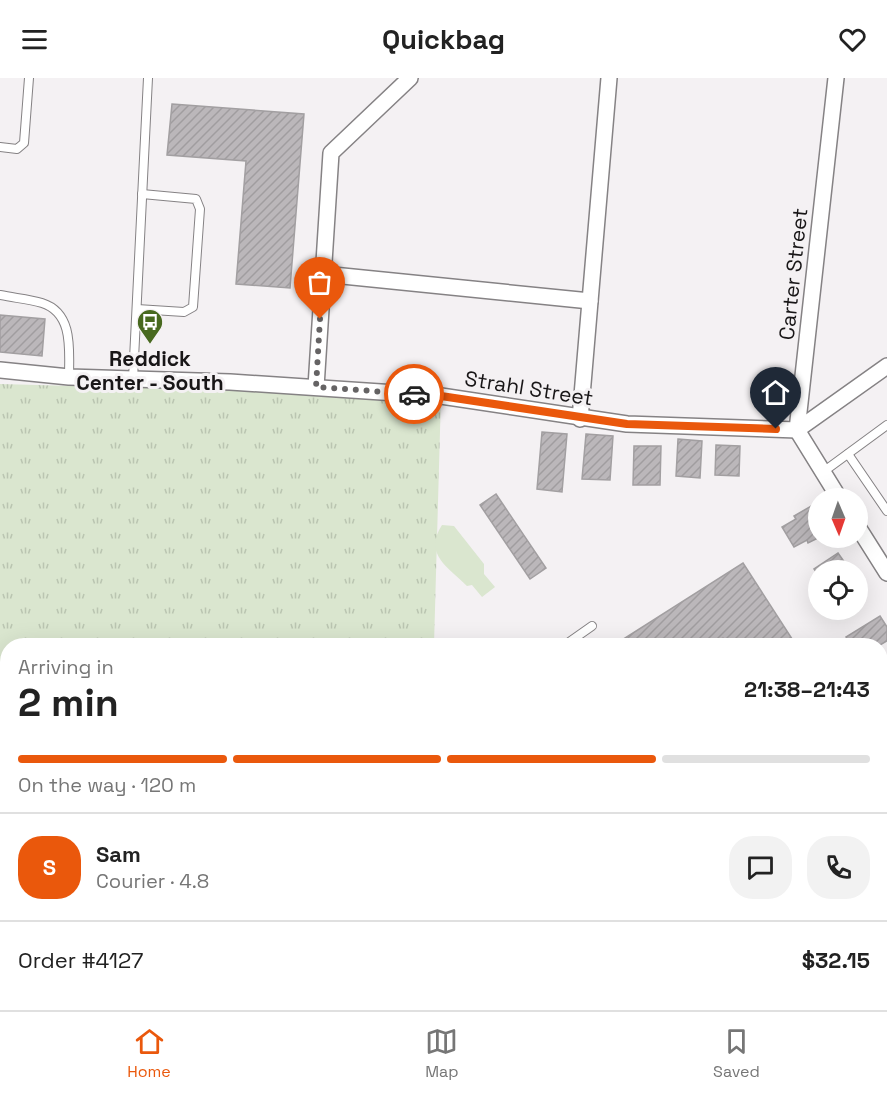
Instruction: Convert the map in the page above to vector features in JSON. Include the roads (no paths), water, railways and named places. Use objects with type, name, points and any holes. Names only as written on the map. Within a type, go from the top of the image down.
[{"type":"street","points":[[316,387],[331,153],[410,78]]},
{"type":"street","points":[[579,418],[609,78]]},
{"type":"street","name":"Carter Street","points":[[797,430],[836,78]]},
{"type":"street","points":[[323,274],[590,301]]},
{"type":"street","points":[[833,488],[797,430],[887,366]]},
{"type":"street","name":"Strahl Street","points":[[0,370],[69,377],[316,387],[441,396],[627,424],[797,430]]},
{"type":"street","points":[[868,543],[887,573]]},
{"type":"lane","points":[[0,147],[17,149],[24,143],[29,78]]},
{"type":"lane","points":[[133,379],[148,78]]},
{"type":"lane","points":[[137,309],[184,312],[193,307],[200,209],[196,199],[142,194]]},
{"type":"lane","points":[[0,295],[44,304],[62,318],[69,338],[69,377]]},
{"type":"lane","points":[[823,472],[887,425]]},
{"type":"lane","points":[[848,454],[887,511]]},
{"type":"lane","points":[[575,638],[592,626]]},
{"type":"place","name":"Reddick Center - South","points":[[150,345]]}]
